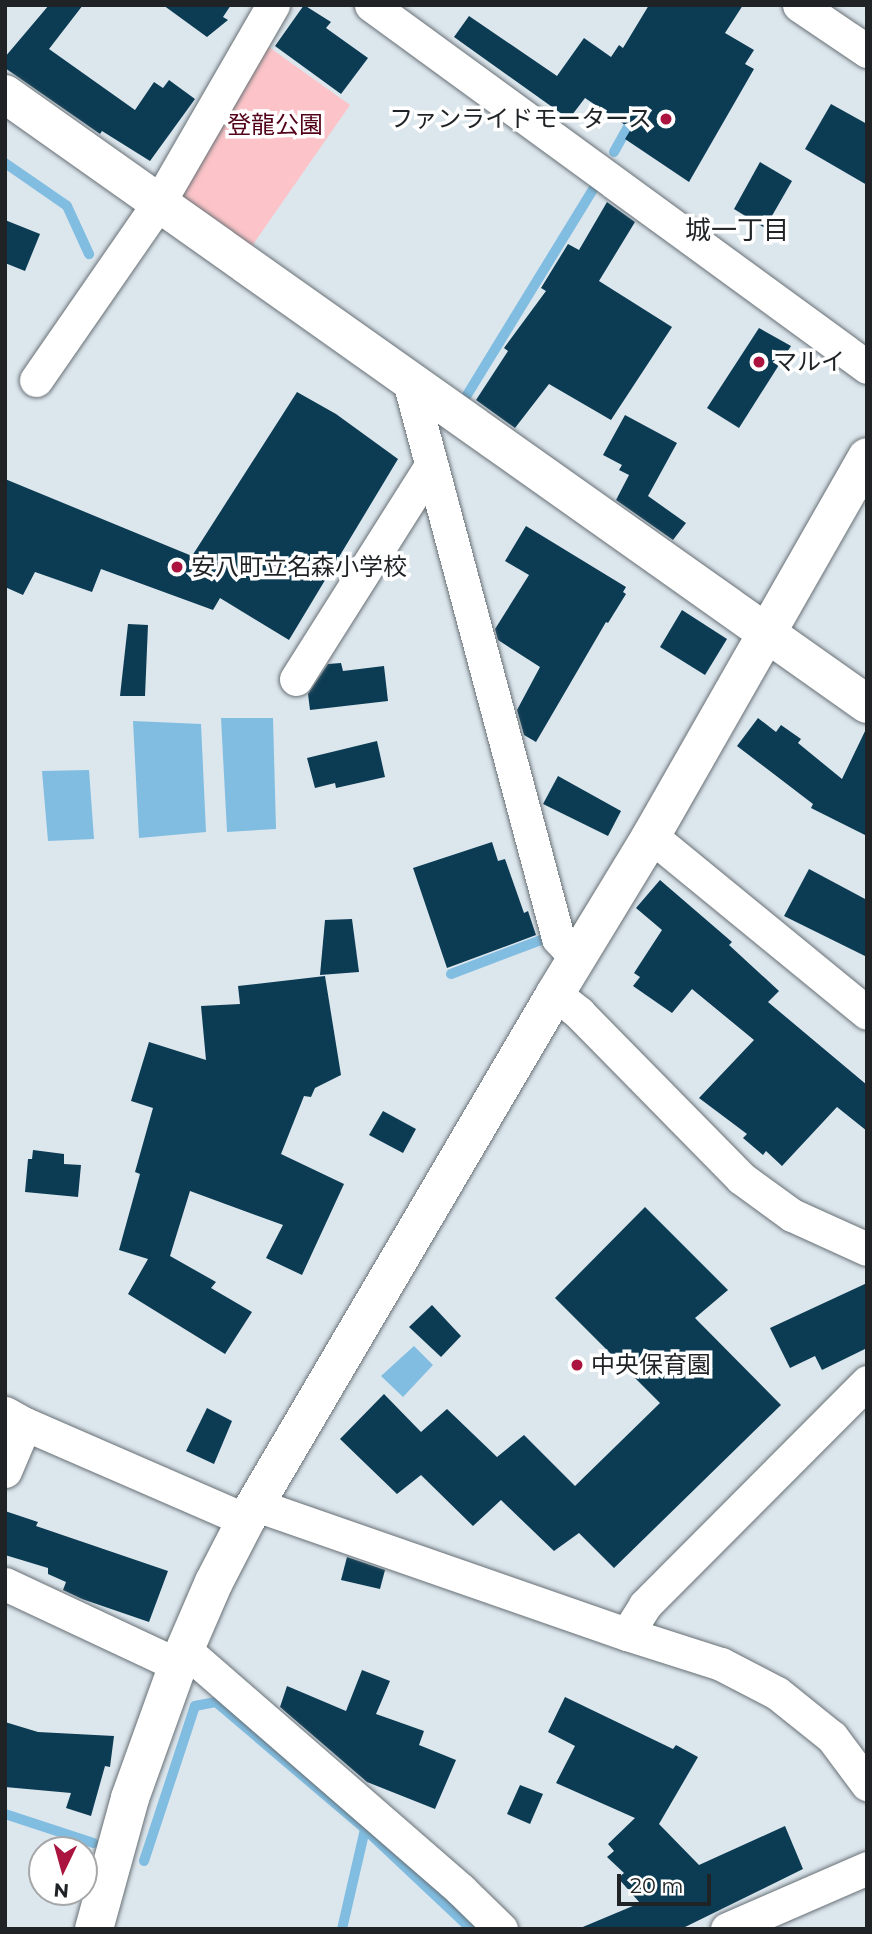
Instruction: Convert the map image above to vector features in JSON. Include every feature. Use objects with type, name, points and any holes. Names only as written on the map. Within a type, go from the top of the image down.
[{"type":"street","points":[[36,380],[158,204],[273,5]]},
{"type":"street","points":[[371,5],[867,367]]},
{"type":"street","points":[[799,5],[867,51]]},
{"type":"street","points":[[5,94],[867,704]]},
{"type":"street","points":[[409,382],[558,938],[576,958]]},
{"type":"street","points":[[94,1929],[130,1798],[181,1657],[251,1513],[576,958],[651,836],[764,633],[867,457]]},
{"type":"street","points":[[296,679],[430,467]]},
{"type":"street","points":[[651,836],[867,1013]]},
{"type":"street","points":[[555,994],[579,1013],[741,1178],[792,1215],[867,1249]]},
{"type":"street","points":[[627,1633],[645,1605],[867,1382]]},
{"type":"street","points":[[5,1471],[15,1418],[251,1513],[721,1664],[777,1693],[832,1737],[867,1784]]},
{"type":"street","points":[[5,1584],[181,1657],[501,1929]]},
{"type":"street","points":[[727,1929],[867,1868]]},
{"type":"green space","name":"登龍公園","points":[[266,45],[350,105],[245,256],[170,202]]},
{"type":"water","points":[[221,718],[273,718],[276,829],[227,832]]},
{"type":"water","points":[[133,721],[201,724],[206,832],[139,838]]},
{"type":"water","points":[[89,770],[94,839],[48,841],[42,771]]},
{"type":"water","points":[[414,1346],[433,1365],[403,1397],[381,1376]]},
{"type":"building","points":[[49,5],[83,5],[49,49],[135,110],[154,82],[163,88],[169,80],[195,99],[150,161],[102,131],[100,134],[5,68],[5,57]]},
{"type":"building","points":[[163,5],[231,5],[223,17],[228,20],[207,37]]},
{"type":"building","points":[[304,5],[331,22],[326,28],[368,58],[341,94],[275,46]]},
{"type":"building","points":[[649,5],[743,5],[725,33],[754,50],[745,64],[754,69],[689,182],[625,139],[631,129],[585,98],[569,119],[454,37],[469,16],[557,76],[584,38],[611,57],[619,45],[623,48]]},
{"type":"building","points":[[831,104],[867,124],[867,185],[805,149]]},
{"type":"building","points":[[760,162],[792,181],[765,228],[734,209]]},
{"type":"building","points":[[607,202],[635,222],[599,281],[672,327],[611,420],[549,384],[515,428],[476,400],[508,351],[504,348],[546,291],[541,288],[568,244],[579,250]]},
{"type":"building","points":[[5,220],[40,234],[25,271],[5,263]]},
{"type":"building","name":"マルイ","points":[[759,328],[791,346],[739,428],[707,408]]},
{"type":"building","points":[[297,392],[336,414],[398,459],[289,640],[220,598],[213,610],[101,569],[92,592],[35,572],[23,595],[5,587],[5,479],[192,556]]},
{"type":"building","points":[[625,415],[677,443],[648,496],[686,523],[673,540],[616,500],[629,475],[619,470],[622,465],[603,455]]},
{"type":"building","points":[[526,526],[626,587],[623,592],[626,594],[608,623],[606,622],[536,742],[524,735],[517,710],[540,667],[498,640],[495,629],[529,575],[505,561]]},
{"type":"building","points":[[682,610],[727,639],[705,675],[660,647]]},
{"type":"building","points":[[128,624],[148,625],[145,696],[120,696]]},
{"type":"building","points":[[341,663],[343,671],[384,666],[388,701],[310,710],[308,694],[328,664]]},
{"type":"building","points":[[758,718],[776,732],[781,725],[801,739],[798,743],[842,779],[867,727],[867,836],[811,808],[813,804],[737,746]]},
{"type":"building","points":[[377,741],[385,777],[336,788],[335,783],[315,788],[307,758]]},
{"type":"building","points":[[558,776],[621,811],[608,836],[543,804]]},
{"type":"building","points":[[492,842],[498,861],[505,859],[524,913],[528,911],[536,935],[447,968],[413,868]]},
{"type":"building","points":[[809,869],[867,900],[867,957],[784,916]]},
{"type":"building","points":[[660,880],[732,942],[729,945],[779,991],[768,1002],[867,1085],[867,1131],[837,1107],[782,1166],[766,1151],[763,1155],[743,1138],[747,1134],[699,1098],[754,1040],[692,989],[672,1013],[633,986],[640,977],[634,973],[662,930],[636,908]]},
{"type":"building","points":[[352,919],[359,972],[320,975],[325,920]]},
{"type":"building","points":[[325,976],[341,1075],[315,1088],[311,1097],[304,1096],[281,1154],[344,1184],[302,1275],[266,1258],[283,1225],[190,1191],[170,1256],[216,1282],[211,1288],[252,1312],[225,1354],[128,1294],[148,1259],[119,1250],[140,1174],[135,1172],[153,1108],[131,1101],[149,1042],[206,1060],[201,1006],[240,1004],[238,986]]},
{"type":"building","points":[[383,1111],[416,1129],[403,1153],[369,1135]]},
{"type":"building","points":[[33,1150],[64,1154],[64,1164],[81,1165],[78,1197],[25,1192],[28,1159],[32,1159]]},
{"type":"building","points":[[645,1207],[728,1290],[695,1318],[781,1405],[614,1568],[579,1533],[554,1551],[501,1500],[473,1526],[421,1475],[397,1494],[340,1439],[384,1394],[421,1432],[447,1409],[497,1457],[524,1435],[575,1486],[660,1403],[555,1298]]},
{"type":"building","points":[[867,1283],[867,1348],[822,1370],[815,1356],[790,1368],[770,1328]]},
{"type":"building","points":[[432,1305],[461,1336],[441,1357],[409,1327]]},
{"type":"building","points":[[207,1408],[232,1421],[214,1464],[186,1451]]},
{"type":"building","points":[[5,1511],[38,1522],[36,1526],[168,1571],[149,1622],[82,1599],[63,1590],[66,1582],[48,1574],[48,1568],[5,1555]]},
{"type":"building","points":[[347,1557],[385,1570],[380,1589],[341,1580]]},
{"type":"building","points":[[362,1670],[390,1681],[376,1714],[424,1731],[419,1745],[456,1760],[435,1809],[367,1782],[280,1707],[287,1686],[346,1711]]},
{"type":"building","points":[[565,1697],[673,1749],[676,1745],[698,1757],[659,1824],[699,1865],[785,1826],[803,1869],[681,1929],[578,1929],[640,1903],[618,1878],[624,1873],[607,1857],[614,1851],[608,1844],[635,1818],[556,1783],[575,1746],[548,1732]]},
{"type":"building","points":[[5,1722],[38,1732],[114,1736],[110,1767],[105,1766],[91,1816],[66,1808],[71,1793],[5,1787]]},
{"type":"building","points":[[520,1785],[543,1794],[530,1824],[507,1814]]},
{"type":"waterway","points":[[614,152],[634,116]]},
{"type":"waterway","points":[[5,163],[67,206],[89,254]]},
{"type":"waterway","points":[[467,395],[595,186]]},
{"type":"waterway","points":[[451,974],[541,940]]},
{"type":"waterway","points":[[144,1861],[195,1706],[216,1702],[365,1829],[471,1929]]},
{"type":"waterway","points":[[5,1814],[72,1836]]},
{"type":"waterway","points":[[342,1929],[365,1829]]},
{"type":"place","name":"ファンライドモータース","points":[[666,119]]},
{"type":"place","name":"マルイ","points":[[759,362]]},
{"type":"place","name":"安八町立名森小学校","points":[[177,567]]},
{"type":"place","name":"中央保育園","points":[[577,1365]]},
{"type":"district","name":"城一丁目","points":[[737,231]]}]
